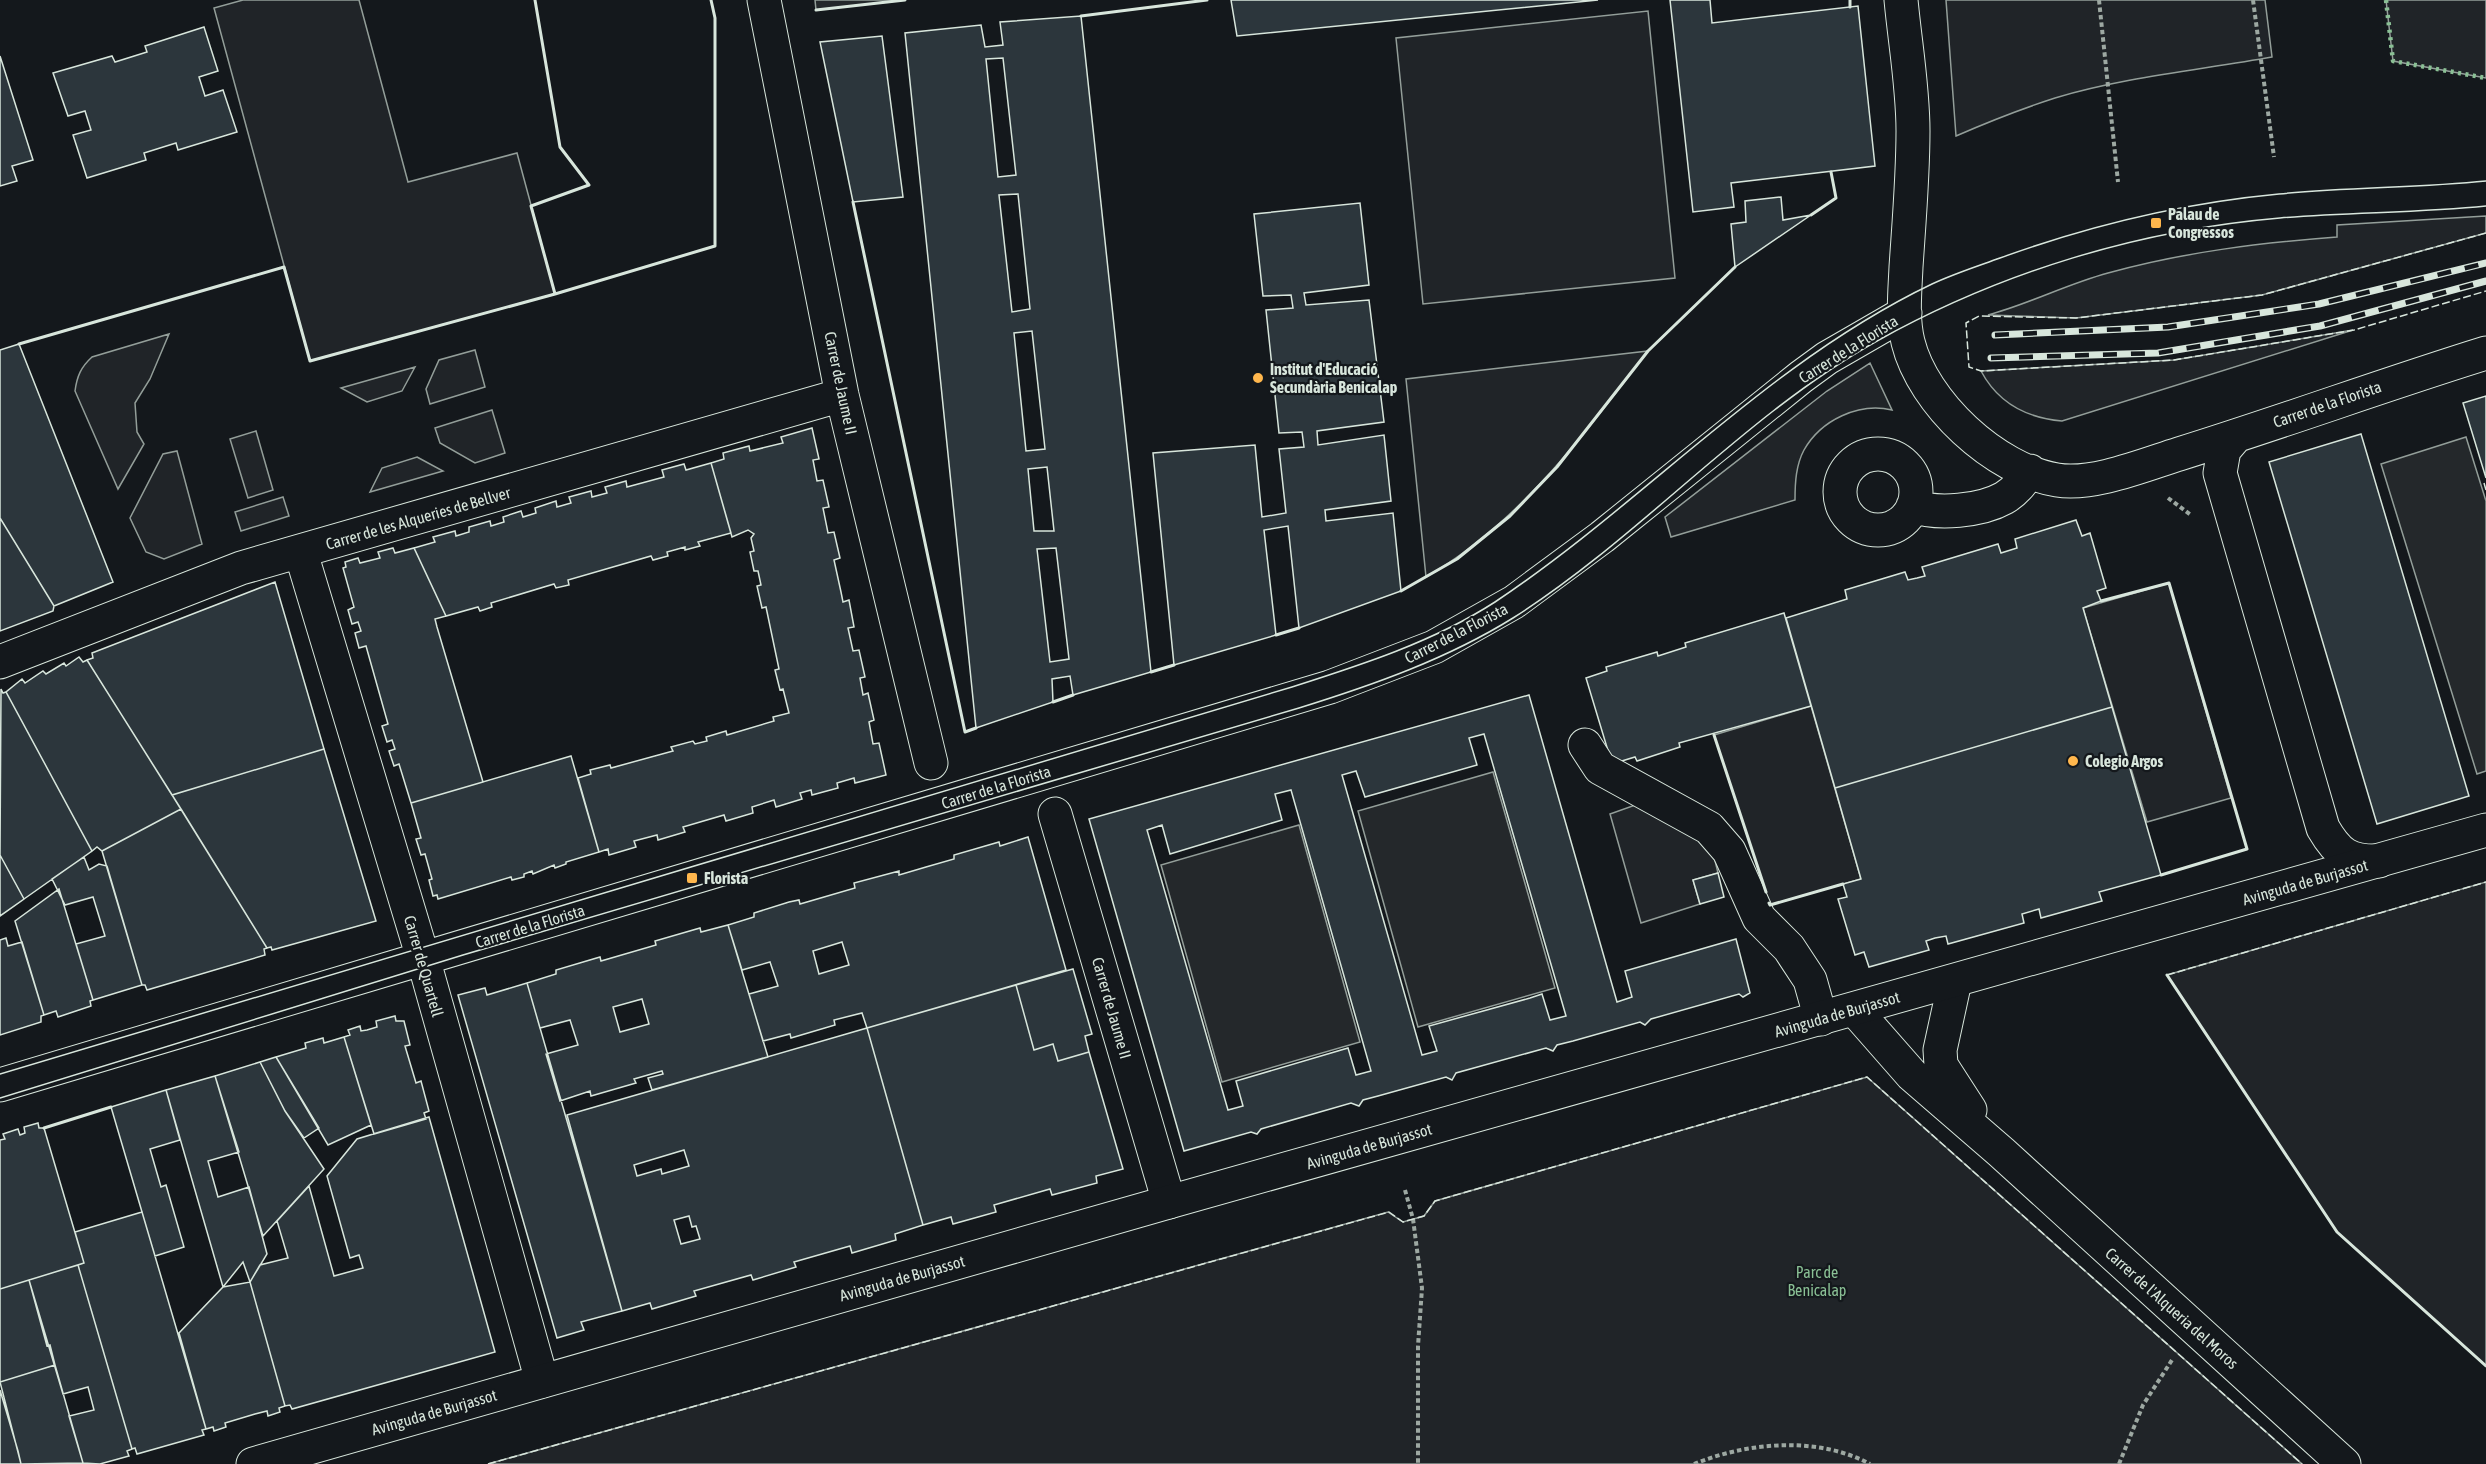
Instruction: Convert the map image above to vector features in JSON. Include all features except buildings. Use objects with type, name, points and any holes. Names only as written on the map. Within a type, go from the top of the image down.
[{"type":"street","name":"Carrer de Jaume II","points":[[764,0],[842,394],[932,762]]},
{"type":"street","name":"Carrer de la Florista","points":[[1901,0],[1913,129],[1905,313],[1908,343],[1921,374],[1938,402],[1962,429],[1983,446],[2030,471],[2057,480],[2086,480],[2236,436],[2486,353]]},
{"type":"street","name":"Carrer de la Florista","points":[[0,1085],[1330,687],[1434,647],[1479,624],[1549,578],[1801,377],[1827,358],[1905,313]]},
{"type":"street","name":"Carrer de les Alqueries de Bellver","points":[[0,662],[241,568],[301,553],[842,394]]},
{"type":"street","points":[[2236,436],[2224,450],[2220,473],[2323,828],[2335,849],[2364,862],[2379,861]]},
{"type":"street","points":[[1912,506],[1940,511],[1984,505],[2002,499],[2017,489],[2030,471]]},
{"type":"street","name":"Carrer de Quartell","points":[[301,553],[423,958],[542,1381]]},
{"type":"street","points":[[1585,745],[1600,768],[1709,828],[1729,851],[1759,918],[1789,948],[1810,980],[1821,1019]]},
{"type":"street","name":"Carrer de Jaume II","points":[[1055,814],[1169,1202]]},
{"type":"street","name":"Avinguda de Burjassot","points":[[264,1463],[1169,1202],[2486,830]]},
{"type":"street","name":"Carrer de l'Alqueria del Moros","points":[[1955,981],[1940,1050],[1941,1065],[2001,1152]]},
{"type":"street","name":"Carrer de l'Alqueria del Moros","points":[[1855,1010],[1912,1075],[2001,1152],[2344,1464]]},
{"type":"path","points":[[2099,0],[2118,182]]},
{"type":"path","points":[[2253,0],[2274,157]]},
{"type":"path","points":[[1405,1190],[1419,1252],[1422,1288],[1418,1346],[1418,1464]]},
{"type":"path","points":[[2119,1464],[2143,1405],[2177,1351]]},
{"type":"path","points":[[1694,1464],[1719,1454],[1789,1446],[1848,1453],[1870,1464]]},
{"type":"green space","points":[[243,0],[359,0],[408,182],[517,153],[555,294],[310,361],[214,8]]},
{"type":"green space","points":[[1946,0],[2265,0],[2272,57],[2135,79],[2081,91],[2030,107],[1956,136]]},
{"type":"green space","points":[[2386,0],[2486,0],[2486,78],[2393,61]]},
{"type":"green space","points":[[1648,11],[1675,278],[1423,304],[1396,38]]},
{"type":"green space","points":[[2486,216],[2486,233],[2262,295],[2076,318],[1988,315],[2093,278],[2165,259],[2222,249],[2337,237],[2337,225]]},
{"type":"green space","points":[[2353,330],[2062,421],[2037,416],[2015,407],[1996,392],[1981,371],[2174,360]]},
{"type":"green space","points":[[169,334],[150,379],[135,403],[137,432],[144,444],[118,489],[75,391],[78,376],[92,357]]},
{"type":"green space","points":[[475,350],[485,387],[430,404],[426,389],[439,360]]},
{"type":"green space","points":[[1648,351],[1574,445],[1520,504],[1491,531],[1426,577],[1406,379]]},
{"type":"green space","points":[[1870,363],[1892,410],[1879,408],[1854,411],[1820,430],[1811,439],[1801,456],[1796,474],[1795,500],[1671,537],[1665,517],[1827,391]]},
{"type":"green space","points":[[415,367],[402,391],[367,402],[341,388]]},
{"type":"green space","points":[[492,410],[505,453],[475,463],[440,443],[435,428]]},
{"type":"green space","points":[[256,431],[273,490],[248,498],[230,439]]},
{"type":"green space","points":[[177,451],[202,544],[164,559],[146,552],[130,518],[163,454]]},
{"type":"green space","points":[[417,457],[443,471],[370,492],[382,468]]},
{"type":"green space","points":[[283,497],[289,516],[241,531],[235,512]]},
{"type":"green space","points":[[2169,583],[2231,798],[2147,822],[2083,608]]},
{"type":"green space","points":[[1811,706],[1861,879],[1770,905],[1714,735]]},
{"type":"green space","points":[[1638,804],[1711,844],[1718,873],[1693,880],[1700,904],[1641,923],[1610,814]]},
{"type":"green space","points":[[2486,882],[2486,1366],[2337,1232],[2167,975]]},
{"type":"green space","name":"Parc de Benicalap","points":[[1867,1077],[2302,1464],[488,1464],[1388,1212],[1403,1222],[1424,1216],[1435,1201]]},
{"type":"shaded area","points":[[815,0],[905,0],[816,10]]},
{"type":"shaded area","points":[[2466,437],[2486,501],[2486,771],[2477,774],[2381,464]]},
{"type":"shaded area","points":[[1493,772],[1555,988],[1418,1027],[1358,811]]},
{"type":"shaded area","points":[[1299,825],[1360,1042],[1222,1082],[1161,865]]},
{"type":"tram line","points":[[0,1074],[1292,687],[1422,641],[1495,602],[1550,563],[1708,435],[1815,353],[1872,316],[1932,284],[1974,267],[2068,235],[2138,217],[2208,203],[2305,192],[2486,181]]},
{"type":"tram line","points":[[0,1098],[463,955],[1299,708],[1409,670],[1488,633],[1560,586],[1737,440],[1828,371],[1924,316],[2022,275],[2123,244],[2227,224],[2306,216],[2486,206]]},
{"type":"railway","points":[[1995,335],[2168,327],[2319,304],[2486,263]]},
{"type":"railway","points":[[1991,358],[2158,353],[2320,326],[2486,281]]},
{"type":"hedge","points":[[2386,0],[2393,61],[2486,78]]},
{"type":"fence","points":[[2486,233],[2262,295],[2076,318],[1979,316],[1966,323],[1969,367],[1981,371],[2174,360],[2354,330],[2486,291]]},
{"type":"fence","points":[[2484,483],[2486,490]]},
{"type":"fence","points":[[2167,975],[2486,882]]},
{"type":"fence","points":[[488,1464],[1389,1212],[1403,1222],[1424,1216],[1435,1201],[1867,1077],[2302,1464]]},
{"type":"wall","points":[[19,344],[284,267],[310,361],[555,294],[531,206],[589,185],[560,147],[535,0]]},
{"type":"wall","points":[[555,294],[715,246],[715,18],[711,0]]},
{"type":"wall","points":[[816,10],[905,0]]},
{"type":"wall","points":[[1081,16],[1207,0]]},
{"type":"wall","points":[[1850,0],[1850,7]]},
{"type":"wall","points":[[1811,215],[1836,198],[1831,172]]},
{"type":"wall","points":[[853,202],[965,732],[976,728]]},
{"type":"wall","points":[[1401,591],[1457,559],[1510,516],[1557,467],[1648,351],[1735,267]]},
{"type":"wall","points":[[2101,601],[2169,583],[2247,849],[2161,875]]},
{"type":"wall","points":[[1276,635],[1299,628]]},
{"type":"wall","points":[[1151,672],[1174,665]]},
{"type":"wall","points":[[1053,702],[1073,695]]},
{"type":"wall","points":[[1714,735],[1766,892]]},
{"type":"wall","points":[[1769,903],[1770,905],[1843,884]]},
{"type":"wall","points":[[2167,975],[2337,1232],[2486,1366]]},
{"type":"wall","points":[[44,1128],[111,1107]]},
{"type":"place","name":"Palau de Congressos","points":[[2156,223]]},
{"type":"place","name":"Institut d'Educació Secundària Benicalap","points":[[1258,378]]},
{"type":"place","name":"Colegio Argos","points":[[2073,761]]},
{"type":"place","name":"Florista","points":[[692,878]]}]
